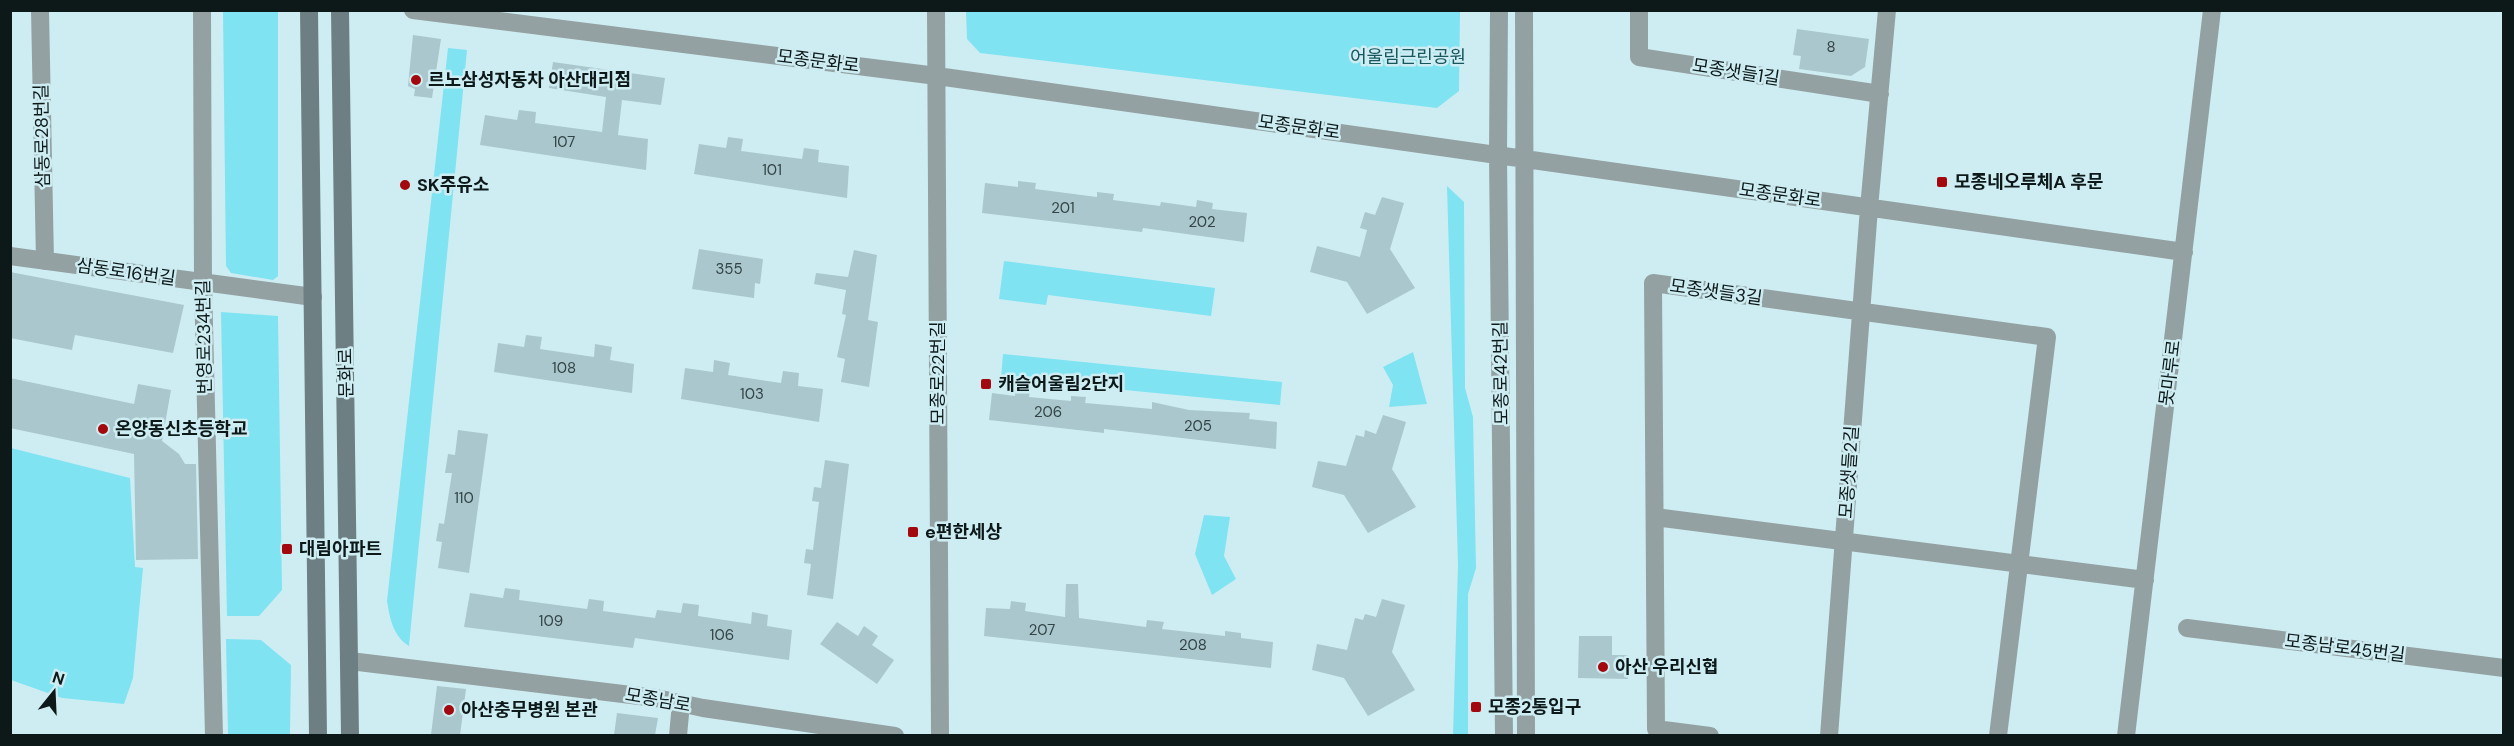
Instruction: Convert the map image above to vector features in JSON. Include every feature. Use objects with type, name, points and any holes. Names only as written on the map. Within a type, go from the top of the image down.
[{"type":"main road","name":"문화로","points":[[309,10],[318,735]]},
{"type":"main road","name":"문화로","points":[[340,10],[350,735]]},
{"type":"street","name":"삼동로28번길","points":[[40,10],[45,261]]},
{"type":"street","name":"번영로234번길","points":[[202,10],[203,283],[214,735]]},
{"type":"street","name":"모종문화로","points":[[413,10],[937,76],[2184,252]]},
{"type":"street","name":"모종로22번길","points":[[936,10],[940,735]]},
{"type":"street","name":"모종로42번길","points":[[1499,10],[1498,155],[1504,735]]},
{"type":"street","name":"모종로42번길","points":[[1524,10],[1526,735]]},
{"type":"street","name":"모종샛들1길","points":[[1640,10],[1639,57],[1880,94]]},
{"type":"street","points":[[1869,208],[1887,10]]},
{"type":"street","name":"못마루로","points":[[2127,735],[2212,10]]},
{"type":"street","name":"모종샛들2길","points":[[1829,735],[1869,208]]},
{"type":"street","name":"삼동로16번길","points":[[10,256],[313,297]]},
{"type":"street","name":"모종샛들3길","points":[[1710,735],[1656,729],[1653,283],[2047,338],[1998,735]]},
{"type":"street","points":[[1655,517],[2145,580]]},
{"type":"street","name":"모종남로45번길","points":[[2187,628],[2504,668]]},
{"type":"street","name":"모종남로","points":[[350,661],[644,696],[894,735]]},
{"type":"street","points":[[678,735],[681,703]]},
{"type":"green space","points":[[223,11],[278,11],[278,276],[273,280],[231,273],[226,266]]},
{"type":"green space","name":"어울림근린공원","points":[[966,11],[1460,11],[1459,91],[1437,108],[980,53],[967,39]]},
{"type":"green space","points":[[448,48],[467,50],[409,646],[396,632],[387,601]]},
{"type":"green space","points":[[1447,186],[1464,202],[1465,388],[1473,417],[1476,568],[1468,594],[1468,736],[1453,735],[1458,565]]},
{"type":"green space","points":[[1004,261],[1215,288],[1211,316],[1048,295],[1046,305],[999,299]]},
{"type":"green space","points":[[221,312],[278,316],[282,590],[259,616],[227,616]]},
{"type":"green space","points":[[1413,352],[1427,404],[1389,407],[1393,385],[1383,367]]},
{"type":"green space","points":[[1003,354],[1282,382],[1280,405],[1001,378]]},
{"type":"green space","points":[[11,448],[130,478],[135,567],[143,568],[133,678],[124,704],[62,698],[11,680]]},
{"type":"green space","points":[[1204,515],[1230,517],[1224,556],[1236,579],[1212,595],[1195,554]]},
{"type":"green space","points":[[226,639],[261,640],[291,665],[290,735],[228,735]]},
{"type":"building","points":[[1797,29],[1869,39],[1865,67],[1851,76],[1799,69],[1801,56],[1793,55]]},
{"type":"building","points":[[413,35],[441,39],[432,98],[414,96],[415,89],[408,86]]},
{"type":"building","points":[[553,62],[665,78],[661,105],[622,100],[618,135],[648,139],[646,170],[480,145],[485,115],[517,120],[519,110],[536,112],[535,123],[602,132],[606,97],[549,88]]},
{"type":"building","points":[[728,137],[743,139],[741,151],[802,159],[804,148],[819,150],[818,162],[849,166],[847,198],[694,174],[699,144],[726,148]]},
{"type":"building","points":[[1018,181],[1036,183],[1035,189],[1097,197],[1097,192],[1114,194],[1113,200],[1160,206],[1161,202],[1196,207],[1197,200],[1213,203],[1212,209],[1247,213],[1244,242],[1143,228],[1142,232],[982,213],[985,183],[1018,187]]},
{"type":"building","points":[[1382,197],[1404,203],[1390,249],[1415,288],[1367,314],[1347,282],[1310,272],[1317,246],[1360,257],[1367,230],[1360,228],[1365,212],[1375,215]]},
{"type":"building","points":[[699,249],[763,259],[760,284],[755,283],[754,298],[692,289]]},
{"type":"building","points":[[854,250],[877,255],[868,320],[878,322],[869,387],[841,382],[845,359],[837,357],[846,315],[842,314],[846,290],[814,284],[816,273],[848,277]]},
{"type":"building","points":[[10,272],[184,305],[173,353],[75,335],[72,350],[10,338]]},
{"type":"building","points":[[526,335],[542,337],[540,349],[594,357],[595,344],[612,347],[610,360],[634,364],[632,393],[494,372],[498,343],[524,347]]},
{"type":"building","points":[[714,360],[730,363],[728,375],[781,383],[783,371],[799,373],[798,386],[823,389],[819,422],[681,399],[685,368],[713,372]]},
{"type":"building","points":[[10,378],[134,404],[138,384],[171,390],[162,441],[179,454],[185,464],[196,464],[198,559],[136,560],[134,454],[10,428]]},
{"type":"building","points":[[1015,389],[1030,390],[1029,397],[1071,401],[1071,396],[1086,397],[1085,403],[1152,409],[1152,402],[1189,410],[1250,413],[1249,419],[1277,422],[1276,449],[1104,429],[1104,433],[989,420],[992,393],[1015,396]]},
{"type":"building","points":[[1383,415],[1406,422],[1392,469],[1416,507],[1368,533],[1344,495],[1312,487],[1318,461],[1346,466],[1356,435],[1364,437],[1365,430],[1376,434]]},
{"type":"building","points":[[458,430],[488,434],[469,573],[438,568],[442,542],[436,541],[439,523],[444,524],[452,473],[445,473],[448,454],[455,455]]},
{"type":"building","points":[[825,460],[849,464],[833,599],[807,595],[811,564],[804,563],[806,549],[813,550],[819,502],[812,501],[814,487],[821,488]]},
{"type":"building","points":[[1066,584],[1078,584],[1079,618],[1146,627],[1147,620],[1164,622],[1162,629],[1225,636],[1225,631],[1241,633],[1241,638],[1273,642],[1271,668],[984,636],[986,608],[1010,609],[1011,601],[1026,603],[1025,611],[1065,617]]},
{"type":"building","points":[[505,588],[520,590],[519,600],[587,609],[589,599],[604,601],[603,611],[655,618],[657,610],[681,613],[683,603],[699,605],[698,616],[751,624],[752,612],[768,615],[767,626],[792,630],[789,660],[635,638],[633,648],[464,627],[470,593],[503,598]]},
{"type":"building","points":[[1382,599],[1405,605],[1392,652],[1415,690],[1368,716],[1344,678],[1312,670],[1317,644],[1347,650],[1355,618],[1363,620],[1365,614],[1376,617]]},
{"type":"building","points":[[837,622],[858,636],[864,626],[878,636],[872,645],[894,660],[877,684],[820,644]]},
{"type":"building","name":"아산 우리신협","points":[[1579,636],[1612,636],[1612,655],[1628,655],[1628,679],[1578,678]]},
{"type":"building","name":"아산충무병원 본관","points":[[437,686],[466,689],[460,735],[431,735]]},
{"type":"building","name":"아산충무병원 본관","points":[[617,713],[658,718],[655,735],[614,735]]},
{"type":"place","name":"르노삼성자동차 아산대리점","points":[[416,80]]},
{"type":"place","name":"모종네오루체A 후문","points":[[1942,182]]},
{"type":"place","name":"SK주유소","points":[[405,185]]},
{"type":"place","name":"캐슬어울림2단지","points":[[986,384]]},
{"type":"place","name":"온양동신초등학교","points":[[103,429]]},
{"type":"place","name":"e편한세상","points":[[913,532]]},
{"type":"place","name":"대림아파트","points":[[287,549]]},
{"type":"place","name":"아산 우리신협","points":[[1603,667]]},
{"type":"place","name":"모종2통입구","points":[[1476,707]]},
{"type":"place","name":"아산충무병원 본관","points":[[449,710]]}]
